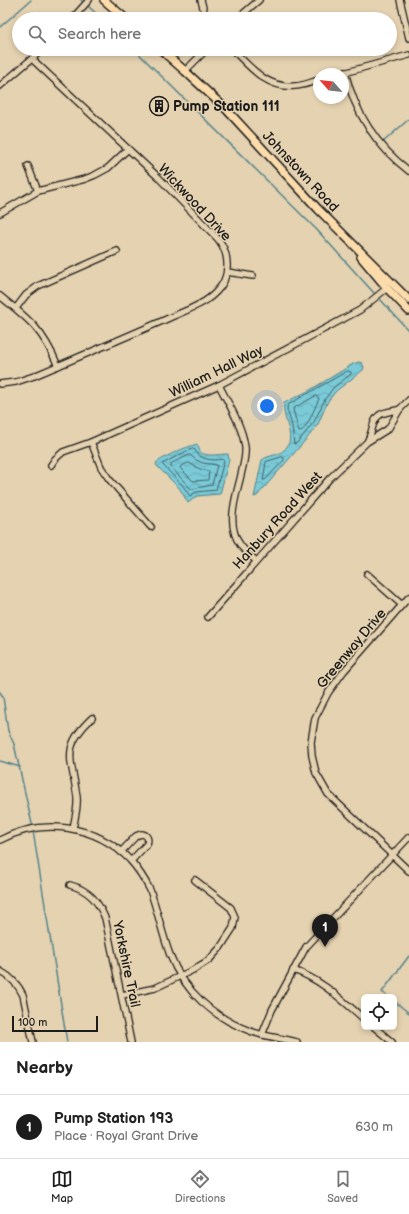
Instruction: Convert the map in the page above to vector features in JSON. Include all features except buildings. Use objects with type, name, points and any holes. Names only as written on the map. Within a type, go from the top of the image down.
[{"type":"main road","points":[[104,0],[118,12]]},
{"type":"main road","name":"Johnstown Road","points":[[168,56],[226,109],[353,245],[365,255],[409,300]]},
{"type":"main road","name":"Johnstown Road","points":[[353,245],[386,288],[409,311]]},
{"type":"street","points":[[79,12],[90,0]]},
{"type":"street","points":[[201,0],[204,12]]},
{"type":"street","points":[[245,12],[259,0]]},
{"type":"street","points":[[400,0],[409,38]]},
{"type":"street","points":[[349,71],[409,55]]},
{"type":"street","points":[[0,86],[35,56]]},
{"type":"street","points":[[185,71],[200,56]]},
{"type":"street","points":[[239,56],[261,77],[280,86],[293,86],[313,81]]},
{"type":"street","name":"Wickwood Drive","points":[[32,59],[176,194],[220,242],[226,256],[227,272]]},
{"type":"street","points":[[349,90],[369,130],[389,154],[409,171]]},
{"type":"street","points":[[0,213],[38,191],[85,180],[95,175],[108,168],[128,149]]},
{"type":"street","points":[[28,166],[38,191]]},
{"type":"street","points":[[16,308],[26,295],[38,286],[117,251]]},
{"type":"street","points":[[0,384],[25,379],[58,366],[143,330],[204,301],[220,288],[227,272],[253,276]]},
{"type":"street","name":"William Hall Way","points":[[51,465],[63,452],[91,442],[219,385],[360,310],[386,288]]},
{"type":"street","points":[[0,296],[16,308],[39,331],[46,340],[58,366]]},
{"type":"street","points":[[219,385],[238,422],[245,449],[233,511],[233,530],[241,546],[256,561]]},
{"type":"street","name":"Hanbury Road West","points":[[208,617],[330,478],[367,442],[388,429],[400,409],[409,400]]},
{"type":"street","name":"Hanbury Road West","points":[[367,442],[377,417],[382,413],[400,409]]},
{"type":"street","points":[[91,442],[101,467],[109,479],[150,527]]},
{"type":"street","points":[[368,574],[402,605]]},
{"type":"street","name":"Greenway Drive","points":[[409,597],[344,671],[328,693],[315,718],[311,742],[316,773],[324,789],[409,871]]},
{"type":"street","points":[[73,828],[77,804],[70,763],[70,753],[74,740],[80,729],[92,718]]},
{"type":"street","points":[[0,840],[31,829],[55,827],[73,828],[101,838],[131,861],[143,877],[150,890],[170,955],[180,975],[198,998],[218,1015],[242,1028],[262,1035],[297,1042]]},
{"type":"street","points":[[121,852],[136,836],[141,834],[145,835],[148,839],[147,844],[131,861]]},
{"type":"street","points":[[262,1035],[272,1010],[301,954],[311,941],[409,837]]},
{"type":"street","points":[[122,994],[155,988],[193,970],[209,960],[220,948],[235,925],[235,917],[231,908],[195,880]]},
{"type":"street","name":"Yorkshire Trail","points":[[70,885],[86,892],[92,897],[100,907],[108,927],[131,1042]]},
{"type":"street","points":[[293,970],[312,978],[326,987],[361,1016]]},
{"type":"street","points":[[0,971],[12,978],[20,988],[23,995],[33,1042]]},
{"type":"street","points":[[378,1030],[392,1042]]},
{"type":"water","points":[[359,362],[362,363],[364,367],[363,370],[336,391],[328,401],[318,424],[309,436],[257,496],[254,497],[262,460],[282,452],[288,445],[289,434],[284,403]]},
{"type":"water","points":[[197,444],[201,453],[211,455],[228,454],[229,460],[220,494],[197,496],[188,503],[180,489],[156,465],[157,462],[172,454]]},
{"type":"waterway","points":[[17,12],[31,0]]},
{"type":"waterway","points":[[89,7],[94,12]]},
{"type":"waterway","points":[[0,27],[12,17]]},
{"type":"waterway","points":[[141,56],[317,230],[374,293]]},
{"type":"waterway","points":[[382,143],[409,119]]},
{"type":"waterway","points":[[380,299],[409,331]]},
{"type":"waterway","points":[[0,692],[3,697],[8,731],[14,744],[32,824]]},
{"type":"waterway","points":[[0,761],[20,767]]},
{"type":"waterway","points":[[33,831],[67,1042]]},
{"type":"waterway","points":[[385,994],[382,992],[409,956]]},
{"type":"waterway","points":[[397,1003],[409,1013]]},
{"type":"place","name":"Pump Station 111","points":[[159,106]]},
{"type":"place","name":"Pump Station 193","points":[[325,947]]}]
